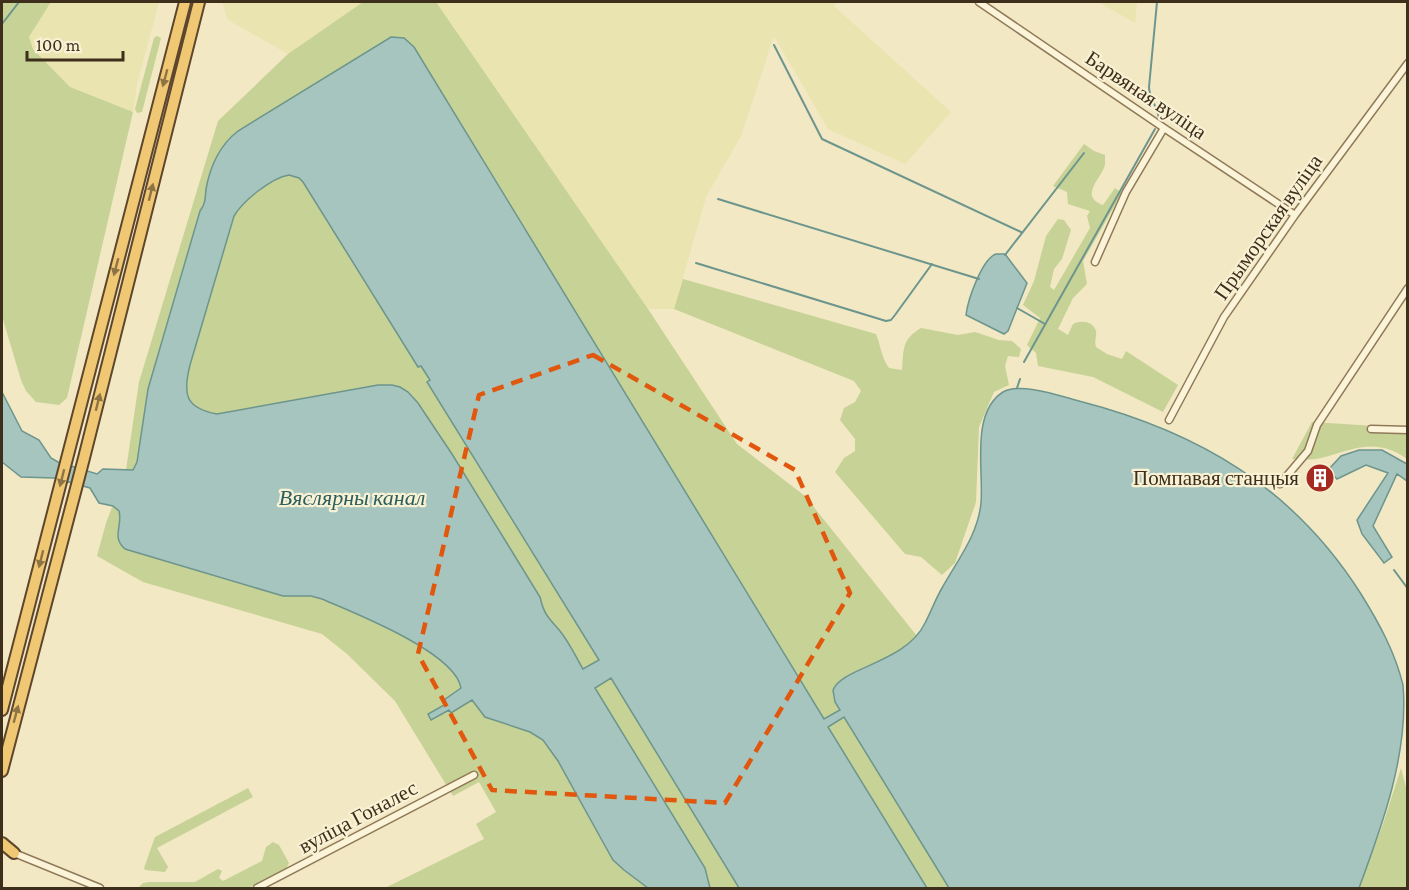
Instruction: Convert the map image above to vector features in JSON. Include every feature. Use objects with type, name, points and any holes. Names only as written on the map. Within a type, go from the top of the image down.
[{"type":"highway","points":[[2,710],[185,2]]},
{"type":"highway","points":[[2,771],[199,2]]},
{"type":"highway","points":[[2,843],[14,853]]},
{"type":"highway","points":[[2,851],[14,853]]},
{"type":"street","name":"Барвяная вуліца","points":[[979,2],[1295,215]]},
{"type":"street","name":"Прыморская вуліца","points":[[1169,420],[1224,317],[1295,215],[1407,63]]},
{"type":"street","points":[[1095,262],[1126,192],[1164,128]]},
{"type":"street","points":[[1281,484],[1308,451],[1317,425],[1407,288]]},
{"type":"street","points":[[1371,429],[1407,430]]},
{"type":"street","name":"вуліца Гоналес","points":[[257,888],[474,775]]},
{"type":"street","points":[[14,853],[100,888]]},
{"type":"highlighted area","points":[[593,355],[795,470],[850,593],[725,803],[492,790],[418,654],[479,395]]},
{"type":"shaded area","points":[[51,2],[159,2],[137,84],[133,112],[70,87],[33,48],[29,38]]},
{"type":"shaded area","points":[[222,2],[363,2],[288,54],[228,20]]},
{"type":"shaded area","points":[[436,2],[835,2],[834,6],[951,112],[905,164],[828,129],[774,36],[741,136],[706,197],[674,309],[648,309]]},
{"type":"shaded area","points":[[1098,2],[1137,2],[1135,23]]},
{"type":"green space","points":[[2,2],[51,2],[29,37],[33,49],[70,87],[133,112],[67,398],[59,405],[36,402],[26,391],[2,316]]},
{"type":"green space","name":"Вяслярны канал","points":[[363,2],[436,2],[648,309],[737,444],[805,496],[917,636],[902,650],[847,677],[833,696],[949,888],[385,888],[484,839],[476,824],[496,812],[479,782],[453,796],[395,701],[347,654],[322,634],[143,582],[97,556],[106,523],[126,470],[139,382],[218,121],[288,54]]},
{"type":"green space","points":[[157,36],[161,38],[142,112],[137,113],[135,109],[154,38]]},
{"type":"green space","points":[[1084,144],[1105,155],[1105,165],[1093,186],[1092,197],[1103,205],[1115,188],[1122,193],[1083,261],[1087,284],[1073,298],[1058,329],[1068,335],[1073,324],[1090,323],[1096,331],[1096,347],[1122,359],[1126,351],[1178,385],[1163,412],[1093,377],[1038,366],[1036,353],[1027,345],[1040,318],[1023,305],[1034,281],[1046,236],[1058,219],[1064,220],[1071,230],[1062,259],[1054,269],[1050,287],[1054,290],[1090,228],[1087,216],[1090,211],[1068,204],[1067,192],[1053,186]]},
{"type":"green space","points":[[683,279],[876,334],[889,368],[902,370],[907,341],[921,328],[958,335],[975,332],[999,340],[1012,341],[1021,349],[1019,357],[1008,356],[1005,366],[1009,385],[994,392],[979,427],[976,502],[955,563],[942,575],[921,557],[905,554],[835,472],[844,458],[855,451],[855,439],[840,420],[844,408],[855,402],[861,391],[854,381],[674,309]]},
{"type":"green space","points":[[1312,422],[1407,428],[1407,459],[1383,448],[1362,447],[1316,459],[1292,459]]},
{"type":"green space","points":[[1401,768],[1408,795],[1407,888],[1359,888],[1383,824]]},
{"type":"green space","points":[[248,788],[253,797],[157,848],[168,867],[165,872],[145,870],[155,837]]},
{"type":"green space","points":[[273,842],[279,845],[289,863],[285,871],[248,888],[138,888],[143,883],[149,882],[195,882],[218,869],[222,871],[219,878],[223,881],[262,861],[266,847]]},
{"type":"water","points":[[391,37],[404,38],[414,47],[824,719],[840,710],[835,702],[833,690],[839,682],[848,675],[904,647],[925,623],[976,526],[981,503],[982,428],[993,401],[1003,392],[1019,388],[1030,389],[1123,414],[1164,429],[1240,469],[1306,523],[1335,557],[1374,616],[1400,673],[1404,711],[1398,763],[1385,814],[1359,888],[949,888],[844,717],[828,727],[927,888],[739,888],[611,678],[595,688],[705,868],[710,888],[648,888],[613,860],[558,761],[543,740],[530,732],[485,717],[472,700],[451,713],[449,710],[431,720],[428,714],[446,704],[444,700],[461,688],[455,674],[423,648],[401,635],[322,599],[311,596],[283,596],[125,549],[118,536],[119,511],[113,506],[99,503],[90,488],[54,478],[21,477],[2,462],[2,392],[22,431],[39,440],[51,458],[97,474],[103,469],[133,470],[137,462],[148,389],[204,203],[210,173],[221,150],[238,131]],"holes":[[[289,175],[299,178],[418,367],[421,366],[430,380],[427,382],[599,660],[583,669],[560,631],[547,616],[540,597],[452,454],[408,392],[392,385],[378,385],[217,414],[198,408],[188,398],[187,384],[190,365],[234,216],[251,197],[266,185]]]},
{"type":"water","points":[[996,254],[1005,254],[1027,283],[1008,331],[1004,334],[966,315],[981,271]]},
{"type":"water","points":[[1359,450],[1382,450],[1407,464],[1407,481],[1397,474],[1373,526],[1392,557],[1384,563],[1362,534],[1357,520],[1388,473],[1366,465],[1337,479],[1328,470],[1341,456]]},
{"type":"waterway","points":[[2,24],[19,2]]},
{"type":"waterway","points":[[1157,2],[1149,87],[1159,119]]},
{"type":"waterway","points":[[774,45],[822,139],[1021,232]]},
{"type":"waterway","points":[[1024,362],[1155,129]]},
{"type":"waterway","points":[[1005,255],[1084,153]]},
{"type":"waterway","points":[[718,199],[979,279]]},
{"type":"waterway","points":[[696,263],[886,321],[891,320],[932,264]]},
{"type":"waterway","points":[[1017,308],[1045,324]]},
{"type":"waterway","points":[[1017,388],[1020,379]]},
{"type":"waterway","points":[[1394,570],[1408,589]]},
{"type":"place","name":"Помпавая станцыя","points":[[1320,478]]}]
